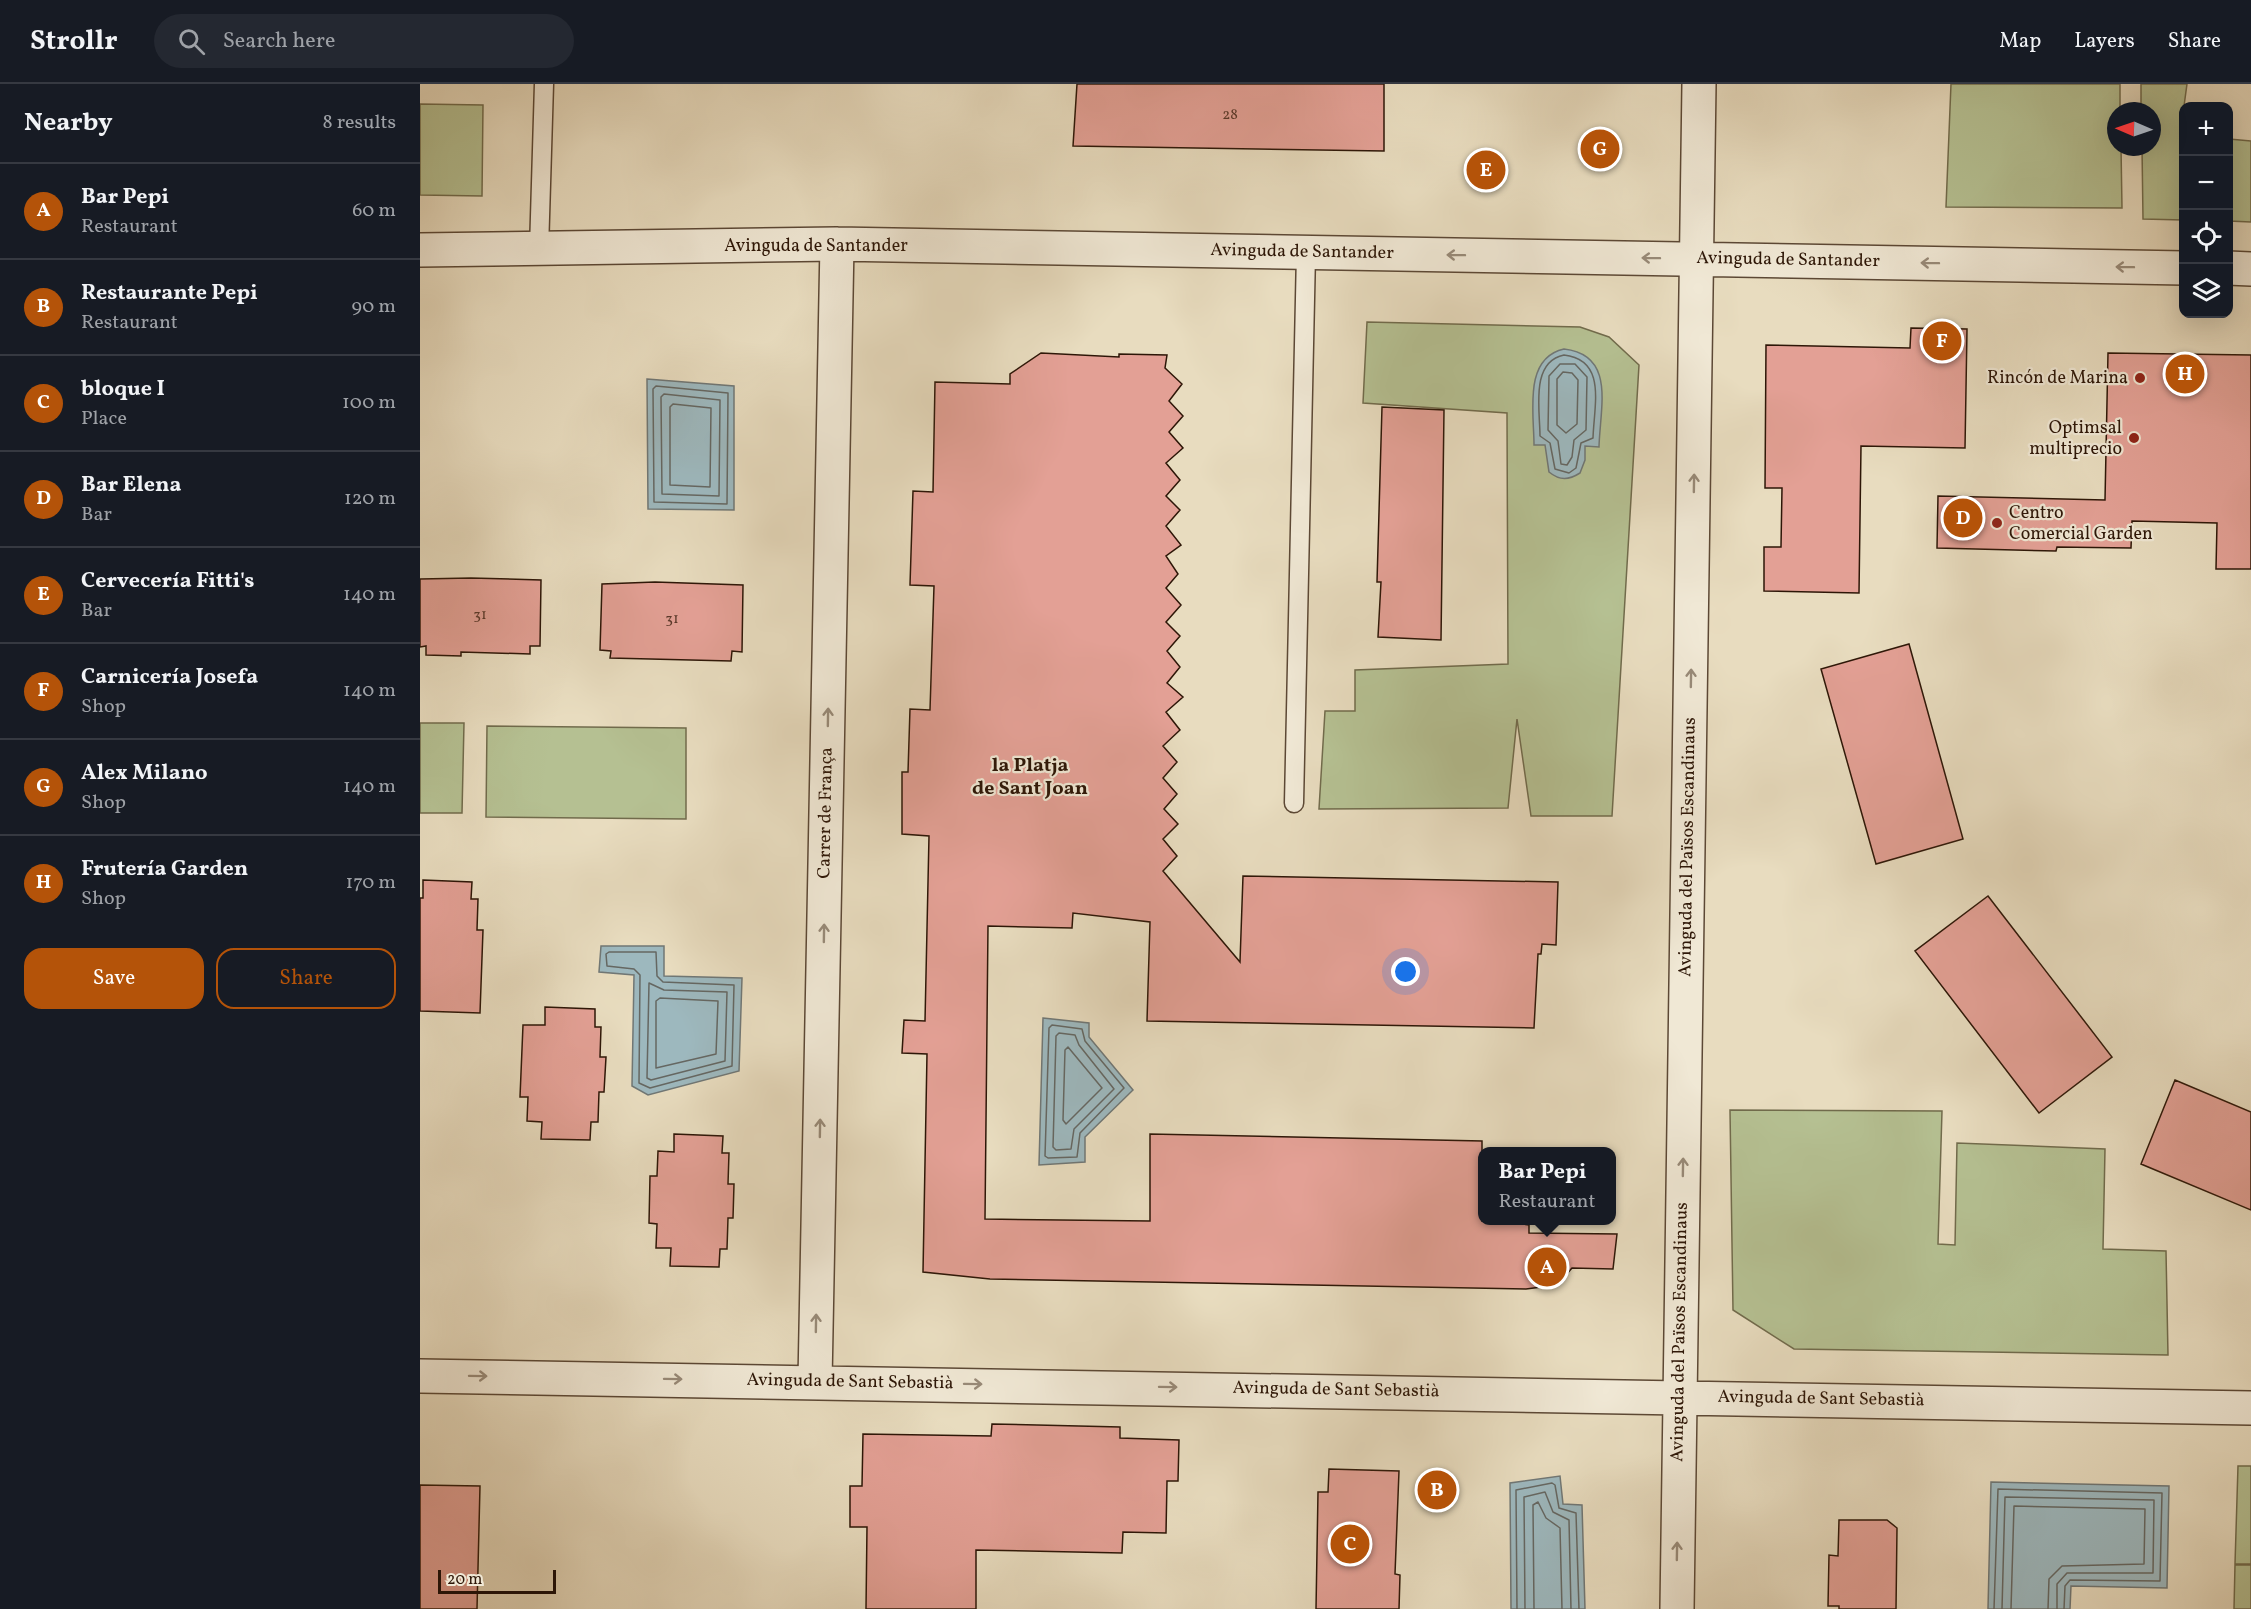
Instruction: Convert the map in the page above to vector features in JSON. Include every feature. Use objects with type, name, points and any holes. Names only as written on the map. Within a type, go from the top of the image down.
[{"type":"street","name":"Avinguda del Països Escandinaus","points":[[1677,1609],[1699,84]]},
{"type":"street","name":"Avinguda de Santander","points":[[420,250],[837,244],[2179,268]]},
{"type":"street","name":"Carrer de França","points":[[815,1381],[837,244]]},
{"type":"street","points":[[2233,268],[2251,269]]},
{"type":"street","name":"Avinguda de Sant Sebastià","points":[[420,1376],[1679,1396],[2251,1408]]},
{"type":"lane","points":[[539,250],[544,84]]},
{"type":"lane","points":[[1294,804],[1306,252]]},
{"type":"green space","points":[[1951,84],[2120,84],[2120,102],[2107,102],[2107,156],[2121,156],[2122,208],[1946,207]]},
{"type":"green space","points":[[2141,84],[2187,84],[2185,102],[2179,102],[2179,220],[2143,219],[2142,156],[2161,156],[2161,102],[2141,102]]},
{"type":"green space","points":[[420,104],[483,105],[482,196],[420,195]]},
{"type":"green space","points":[[2233,139],[2251,141],[2251,222],[2233,221]]},
{"type":"green space","points":[[1367,322],[1580,327],[1609,337],[1639,365],[1612,816],[1531,816],[1517,719],[1508,808],[1319,809],[1325,711],[1355,711],[1355,670],[1508,664],[1507,413],[1363,403]]},
{"type":"green space","points":[[420,723],[464,723],[462,813],[420,813]]},
{"type":"green space","points":[[487,726],[686,728],[686,819],[486,817]]},
{"type":"green space","points":[[1730,1110],[1942,1111],[1938,1244],[1955,1245],[1957,1143],[2105,1149],[2103,1249],[2166,1251],[2168,1355],[1794,1349],[1733,1310]]},
{"type":"green space","points":[[2238,1466],[2251,1466],[2251,1564],[2235,1564]]},
{"type":"green space","points":[[2235,1565],[2251,1565],[2251,1609],[2234,1609]]},
{"type":"water","points":[[1564,349],[1580,353],[1592,361],[1598,372],[1602,400],[1599,447],[1585,446],[1585,460],[1580,473],[1565,478],[1557,477],[1549,472],[1545,445],[1534,445],[1533,403],[1536,375],[1542,363],[1551,354]]},
{"type":"water","points":[[647,379],[734,386],[734,510],[648,509]]},
{"type":"water","points":[[601,946],[664,946],[664,976],[742,978],[739,1071],[648,1095],[632,1086],[634,975],[599,972]]},
{"type":"water","points":[[1043,1018],[1089,1023],[1089,1037],[1133,1090],[1085,1137],[1085,1162],[1039,1165]]},
{"type":"water","points":[[1560,1476],[1563,1504],[1582,1505],[1585,1609],[1511,1609],[1510,1483]]},
{"type":"water","points":[[1991,1482],[2169,1486],[2167,1588],[2071,1586],[2070,1609],[1988,1609]]},
{"type":"building","points":[[1077,84],[1384,84],[1384,151],[1073,146]]},
{"type":"building","points":[[1911,328],[1967,329],[1965,448],[1861,446],[1859,593],[1764,591],[1764,547],[1781,547],[1782,488],[1765,488],[1766,345],[1910,348]]},
{"type":"building","points":[[1041,353],[1119,357],[1119,354],[1167,355],[1165,368],[1182,384],[1169,401],[1183,416],[1169,432],[1183,448],[1166,463],[1180,480],[1166,496],[1180,510],[1166,526],[1181,545],[1166,556],[1178,574],[1166,588],[1181,605],[1166,622],[1180,636],[1167,651],[1180,667],[1167,683],[1183,697],[1166,712],[1180,730],[1163,746],[1177,762],[1163,778],[1177,794],[1164,809],[1178,824],[1163,839],[1177,856],[1163,871],[1240,962],[1243,876],[1558,882],[1556,945],[1542,944],[1541,954],[1538,954],[1534,1028],[1147,1021],[1150,922],[1073,913],[1072,928],[988,926],[985,1219],[1150,1221],[1150,1134],[1482,1141],[1482,1147],[1478,1147],[1478,1225],[1529,1225],[1529,1233],[1617,1234],[1613,1269],[1572,1268],[1557,1285],[1526,1289],[990,1279],[923,1272],[927,1054],[902,1053],[904,1020],[925,1021],[929,836],[902,834],[902,772],[908,772],[910,709],[930,710],[934,586],[910,585],[913,491],[933,492],[935,382],[1010,384],[1010,374]]},
{"type":"building","points":[[2108,353],[2251,355],[2251,569],[2216,569],[2217,523],[2132,521],[2131,548],[2057,547],[2056,551],[1937,548],[1938,496],[2105,500]]},
{"type":"building","points":[[1382,407],[1444,410],[1441,640],[1378,637],[1381,582],[1377,582]]},
{"type":"building","points":[[420,579],[541,580],[540,646],[530,646],[530,654],[461,652],[461,656],[426,655],[426,646],[420,647]]},
{"type":"building","points":[[655,582],[743,585],[742,652],[732,651],[731,661],[610,658],[611,651],[600,650],[602,584]]},
{"type":"building","points":[[1909,644],[1963,839],[1876,864],[1821,669]]},
{"type":"building","points":[[423,880],[472,882],[471,899],[478,899],[477,930],[483,930],[480,1013],[420,1011],[420,898],[423,898]]},
{"type":"building","points":[[1988,896],[2112,1057],[2039,1113],[1915,951]]},
{"type":"building","points":[[545,1007],[595,1009],[595,1027],[601,1027],[600,1057],[606,1057],[604,1092],[599,1092],[598,1122],[591,1122],[590,1140],[541,1139],[542,1122],[527,1121],[528,1097],[520,1097],[523,1025],[545,1025]]},
{"type":"building","points":[[2175,1080],[2251,1112],[2251,1210],[2141,1164]]},
{"type":"building","points":[[674,1134],[723,1136],[722,1153],[729,1153],[728,1184],[734,1184],[733,1218],[728,1218],[727,1249],[720,1249],[719,1267],[670,1266],[671,1248],[656,1248],[657,1224],[649,1223],[650,1176],[657,1176],[658,1151],[674,1152]]},
{"type":"building","points":[[992,1424],[1120,1427],[1120,1438],[1179,1440],[1178,1481],[1167,1481],[1166,1533],[1123,1532],[1122,1553],[976,1550],[976,1609],[866,1609],[867,1527],[850,1527],[850,1486],[862,1486],[863,1434],[991,1436]]},
{"type":"building","points":[[1329,1469],[1399,1471],[1395,1574],[1400,1575],[1399,1609],[1316,1609],[1318,1492],[1328,1492]]},
{"type":"building","points":[[420,1485],[480,1486],[477,1609],[420,1609]]},
{"type":"building","points":[[1839,1520],[1887,1520],[1897,1528],[1896,1609],[1839,1609],[1839,1606],[1828,1606],[1829,1555],[1838,1556]]},
{"type":"place","name":"Alex Milano","points":[[1600,149]]},
{"type":"place","name":"Cervecería Fitti's","points":[[1486,170]]},
{"type":"place","name":"Carnicería Josefa","points":[[1942,341]]},
{"type":"place","name":"Frutería Garden","points":[[2185,374]]},
{"type":"place","name":"Rincón de Marina","points":[[2140,378]]},
{"type":"place","name":"Optimsal multiprecio","points":[[2134,438]]},
{"type":"place","name":"Bar Elena","points":[[1963,518]]},
{"type":"place","name":"Centro Comercial Garden","points":[[1997,523]]},
{"type":"place","name":"Bar Pepi","points":[[1547,1267]]},
{"type":"place","name":"Restaurante Pepi","points":[[1437,1490]]},
{"type":"place","name":"bloque I","points":[[1350,1544]]},
{"type":"district","name":"la Platja de Sant Joan","points":[[1030,778]]}]
